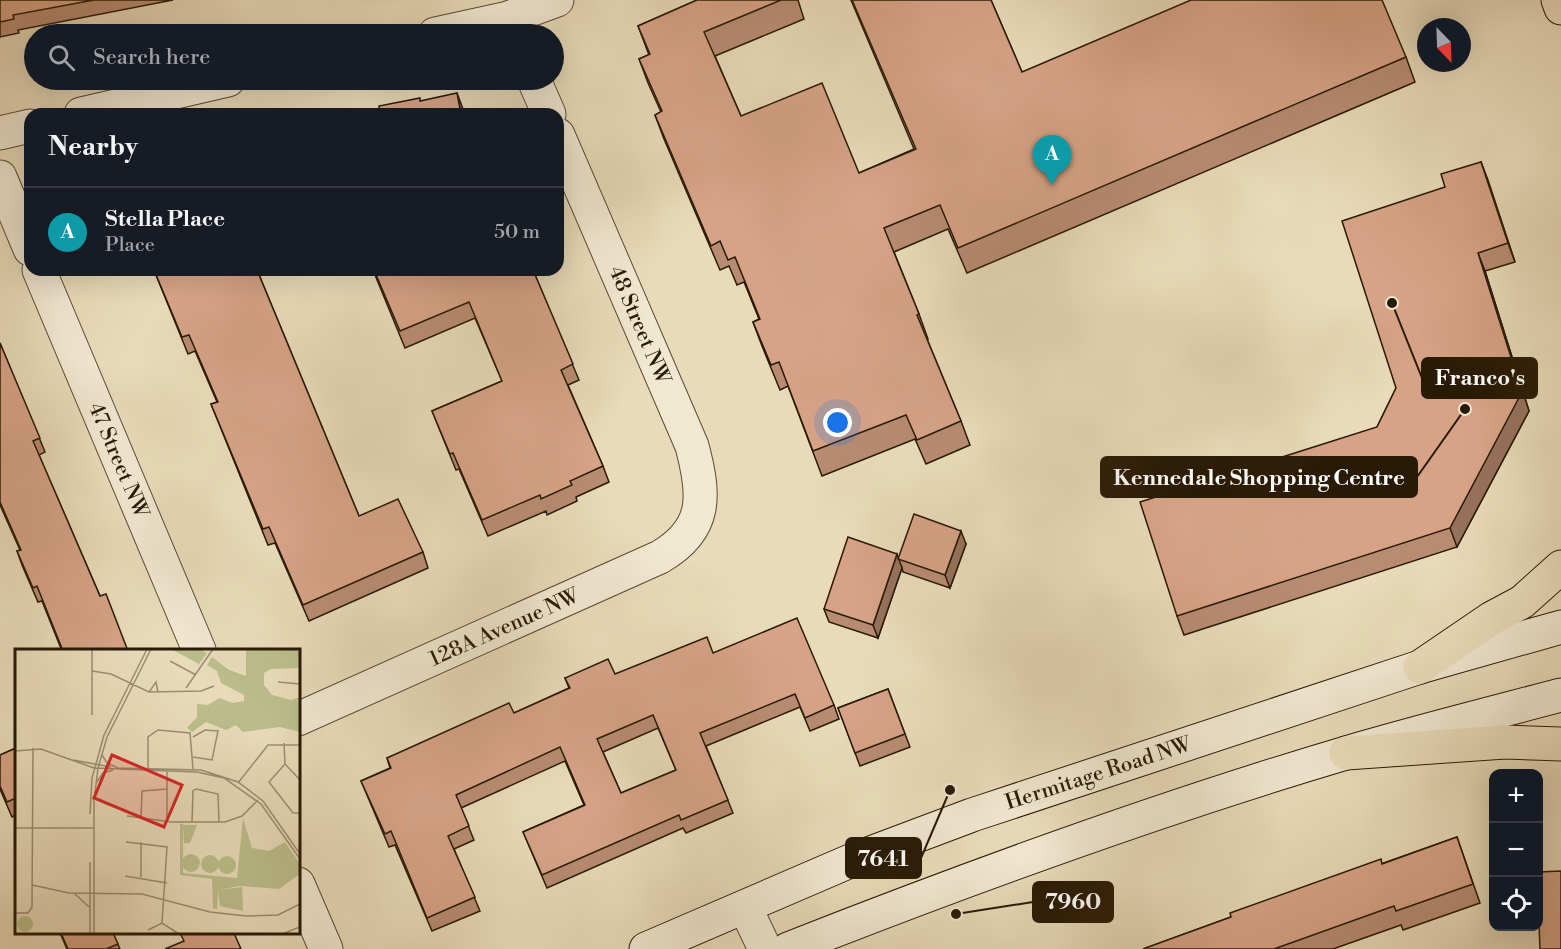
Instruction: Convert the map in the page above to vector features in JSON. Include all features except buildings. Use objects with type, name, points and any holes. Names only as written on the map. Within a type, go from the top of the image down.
[{"type":"main road","points":[[1558,0],[1561,8]]},
{"type":"main road","points":[[1420,667],[1492,618],[1522,603],[1561,567]]},
{"type":"main road","points":[[1346,753],[1505,742],[1561,744]]},
{"type":"street","points":[[515,24],[557,0]]},
{"type":"street","points":[[107,108],[185,90]]},
{"type":"street","points":[[538,90],[546,108]]},
{"type":"street","points":[[0,133],[24,127]]},
{"type":"street","name":"48 Street NW","points":[[564,149],[692,446],[699,472],[701,495],[697,519]]},
{"type":"street","points":[[0,177],[24,235]]},
{"type":"street","name":"47 Street NW","points":[[42,276],[199,649]]},
{"type":"street","name":"128A Avenue NW","points":[[300,718],[660,557],[676,548],[688,535],[697,519]]},
{"type":"street","name":"Hermitage Road NW","points":[[646,949],[855,859],[972,815],[1420,667],[1561,627]]},
{"type":"street","points":[[788,949],[1039,854],[1180,806],[1346,753],[1561,695]]},
{"type":"street","points":[[300,889],[326,949]]},
{"type":"street","points":[[745,907],[765,949]]},
{"type":"place","name":"Stella Place","points":[[1052,185]]},
{"type":"place","name":"Franco's","points":[[1392,303]]},
{"type":"place","name":"Kennedale Shopping Centre","points":[[1465,409]]},
{"type":"place","name":"7641","points":[[950,790]]},
{"type":"place","name":"7960","points":[[956,914]]}]
